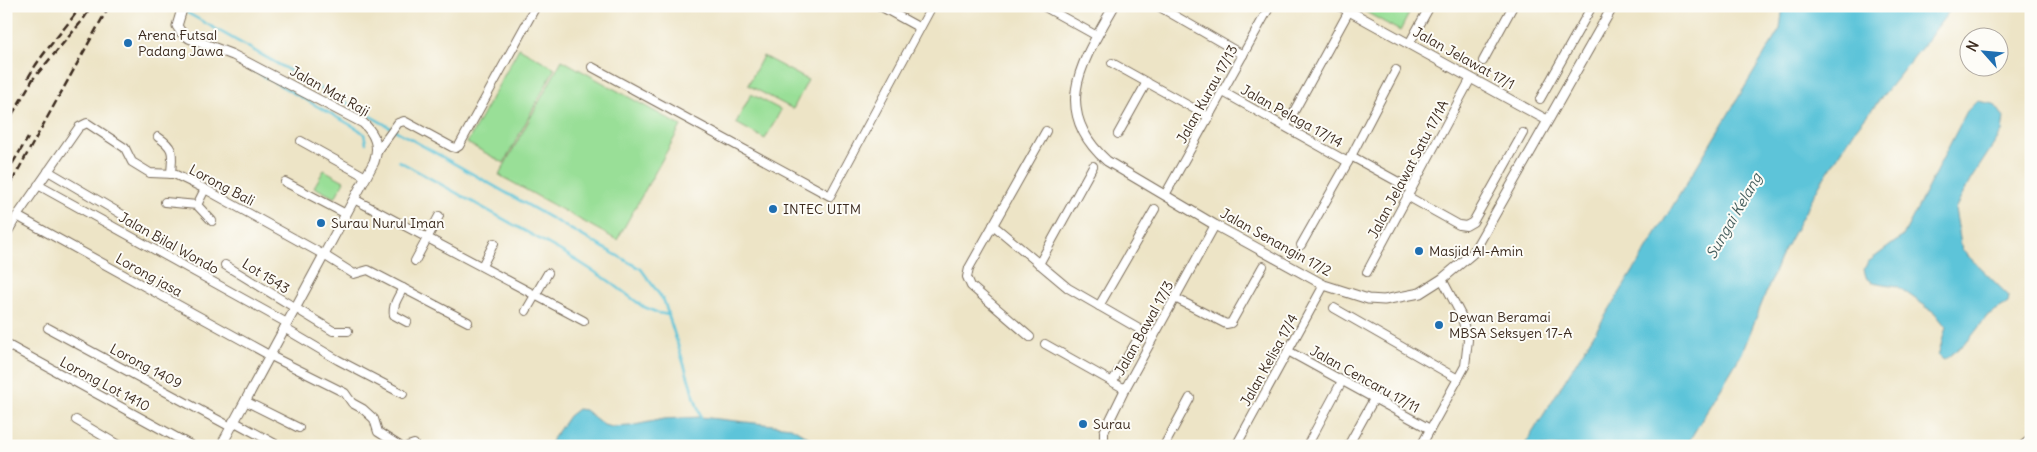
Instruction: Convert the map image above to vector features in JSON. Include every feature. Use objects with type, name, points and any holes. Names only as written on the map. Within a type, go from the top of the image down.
[{"type":"street","name":"Jalan Mat Raji","points":[[183,6],[178,16],[177,26],[181,32],[189,38],[234,55],[363,123],[374,136],[377,152]]},
{"type":"street","points":[[221,446],[366,177],[377,152],[398,123],[404,122],[452,147],[456,148],[459,146],[536,6]]},
{"type":"street","points":[[880,6],[920,28]]},
{"type":"street","points":[[592,67],[830,196],[932,6]]},
{"type":"street","points":[[1043,6],[1097,36]]},
{"type":"street","name":"Jalan Senangin 17/2","points":[[1114,6],[1085,59],[1075,96],[1076,114],[1083,134],[1093,148],[1107,161],[1215,225],[1324,286],[1368,299],[1384,300],[1420,294],[1442,279],[1473,253],[1613,6]]},
{"type":"street","points":[[1158,6],[1243,55]]},
{"type":"street","name":"Jalan Kurau 17/13","points":[[1164,194],[1270,6]]},
{"type":"street","name":"Jalan Jelawat 17/1","points":[[1340,6],[1547,120]]},
{"type":"street","points":[[1409,44],[1430,6]]},
{"type":"street","points":[[1483,61],[1514,6]]},
{"type":"street","points":[[1540,99],[1590,7]]},
{"type":"street","points":[[1286,126],[1349,11]]},
{"type":"street","points":[[1112,63],[1209,117]]},
{"type":"street","points":[[1301,244],[1396,70]]},
{"type":"street","name":"Jalan Jelawat Satu 17/1A","points":[[1367,272],[1471,78]]},
{"type":"street","points":[[1118,134],[1146,82]]},
{"type":"street","name":"Jalan Pelaga 17/14","points":[[1223,92],[1349,159],[1409,193],[1459,225],[1466,226],[1473,222],[1522,133]]},
{"type":"street","name":"Lorong Bali","points":[[48,171],[79,126],[88,123],[125,148],[132,162],[155,174],[171,174],[205,189],[324,255],[354,274],[368,270],[468,322]]},
{"type":"street","points":[[1030,337],[971,286],[967,277],[969,268],[1046,131]]},
{"type":"street","points":[[158,137],[170,146],[172,152],[171,174]]},
{"type":"street","points":[[301,141],[366,177]]},
{"type":"street","points":[[1039,264],[1093,166]]},
{"type":"street","points":[[6,235],[48,171],[123,215]]},
{"type":"street","points":[[285,182],[346,214]]},
{"type":"street","name":"Jalan Bilal Wondo","points":[[38,185],[286,325]]},
{"type":"street","points":[[197,205],[205,189]]},
{"type":"street","points":[[354,199],[584,321]]},
{"type":"street","points":[[165,202],[197,205],[212,221]]},
{"type":"street","points":[[1100,306],[1155,209]]},
{"type":"street","name":"Lorong jasa","points":[[17,216],[269,355],[345,393],[352,403],[363,409],[374,419],[378,432],[400,446]]},
{"type":"street","points":[[415,261],[439,216]]},
{"type":"street","points":[[993,225],[1068,288],[1153,337]]},
{"type":"street","name":"Jalan Bawal 17/3","points":[[1104,446],[1104,432],[1125,389],[1215,225]]},
{"type":"street","points":[[482,266],[494,243]]},
{"type":"street","name":"Lot 1543","points":[[225,265],[333,331],[348,331]]},
{"type":"street","points":[[1175,298],[1226,324],[1231,323],[1263,266]]},
{"type":"street","points":[[526,311],[548,273]]},
{"type":"street","points":[[1421,446],[1465,366],[1468,340],[1461,315],[1442,279]]},
{"type":"street","name":"Jalan Kelisa 17/4","points":[[1236,446],[1324,286]]},
{"type":"street","points":[[403,288],[393,312],[394,315],[407,322]]},
{"type":"street","points":[[1334,308],[1458,379]]},
{"type":"street","points":[[286,325],[338,360],[403,394]]},
{"type":"street","name":"Lorong 1409","points":[[48,328],[232,424],[279,446]]},
{"type":"street","points":[[1112,382],[1142,332]]},
{"type":"street","name":"Lorong Lot 1410","points":[[6,344],[192,446]]},
{"type":"street","points":[[1045,344],[1125,389]]},
{"type":"street","name":"Jalan Cencaru 17/11","points":[[1288,351],[1430,429]]},
{"type":"street","points":[[1307,446],[1342,381]]},
{"type":"street","points":[[1164,446],[1190,398]]},
{"type":"street","points":[[1348,446],[1374,398]]},
{"type":"street","points":[[245,401],[300,428]]},
{"type":"street","points":[[76,420],[120,446]]},
{"type":"green space","points":[[1355,6],[1413,6],[1400,31]]},
{"type":"green space","points":[[519,48],[555,68],[504,163],[467,143]]},
{"type":"green space","points":[[763,56],[808,80],[793,109],[748,85]]},
{"type":"green space","points":[[562,60],[681,126],[617,240],[499,175]]},
{"type":"green space","points":[[751,94],[781,110],[765,139],[736,123]]},
{"type":"green space","points":[[324,170],[344,181],[335,198],[314,187]]},
{"type":"water","name":"Sungai Kelang","points":[[1783,6],[1953,6],[1855,130],[1820,184],[1780,258],[1742,353],[1686,446],[1524,446],[1632,273],[1780,29]]},
{"type":"water","points":[[1977,101],[1994,104],[2004,117],[2002,132],[1971,179],[1955,209],[1962,250],[2009,296],[2008,303],[1988,315],[1968,341],[1944,360],[1938,356],[1946,327],[1935,313],[1897,286],[1872,282],[1866,277],[1864,269],[1868,262],[1903,236],[1967,111]]},
{"type":"water","points":[[578,409],[585,410],[604,425],[612,427],[630,426],[664,419],[700,417],[791,427],[823,446],[548,446],[569,416]]},
{"type":"waterway","points":[[184,11],[641,269],[664,301],[701,418]]},
{"type":"waterway","points":[[247,67],[358,129],[364,134],[366,143]]},
{"type":"waterway","points":[[399,161],[568,255],[609,281],[642,306],[658,313],[669,315]]},
{"type":"railway","points":[[28,78],[40,59],[81,6]]},
{"type":"railway","points":[[6,125],[33,79],[82,21],[92,6]]},
{"type":"railway","points":[[6,192],[109,6]]},
{"type":"railway","points":[[6,174],[28,138]]},
{"type":"place","name":"Arena Futsal Padang Jawa","points":[[128,43]]},
{"type":"place","name":"INTEC UITM","points":[[773,209]]},
{"type":"place","name":"Surau Nurul Iman","points":[[321,223]]},
{"type":"place","name":"Masjid Al-Amin","points":[[1419,251]]},
{"type":"place","name":"Dewan Beramai MBSA Seksyen 17-A","points":[[1439,325]]},
{"type":"place","name":"Surau","points":[[1083,424]]}]
